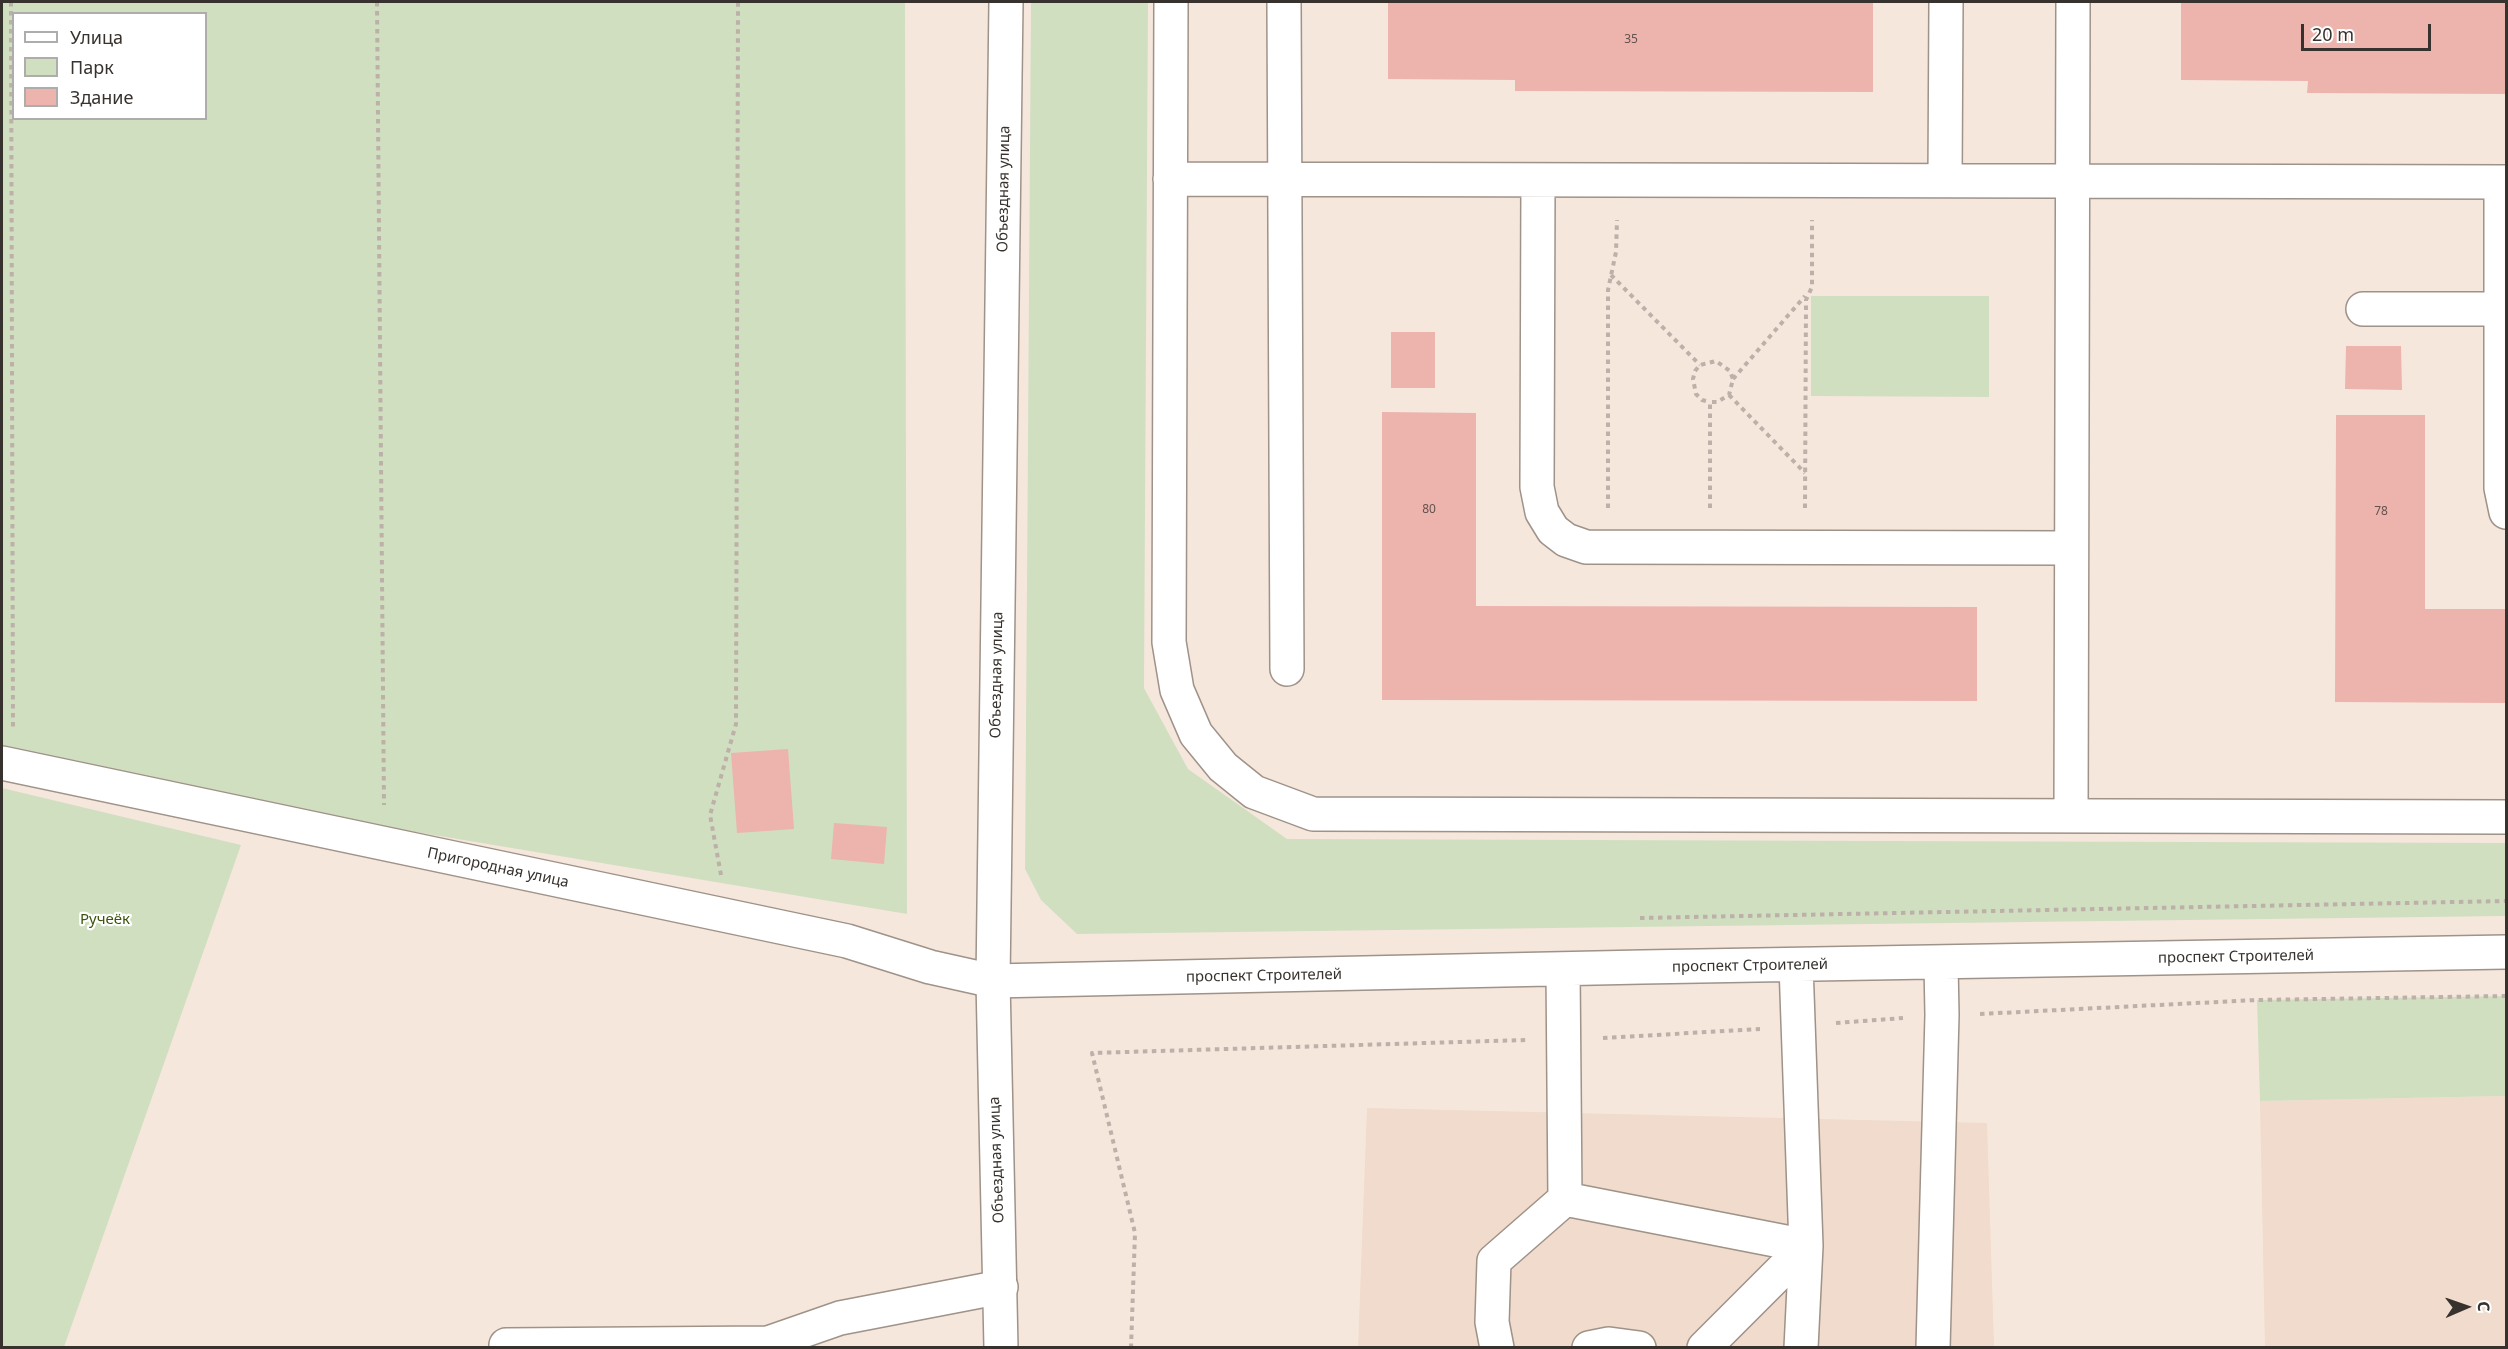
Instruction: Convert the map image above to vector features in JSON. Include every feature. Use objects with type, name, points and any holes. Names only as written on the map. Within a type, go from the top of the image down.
[{"type":"street","name":"Объездная улица","points":[[1002,1347],[993,981],[1006,2]]},
{"type":"street","points":[[1171,2],[1169,642],[1177,690],[1196,734],[1223,767],[1254,792],[1313,814],[2506,817]]},
{"type":"street","points":[[1284,2],[1287,669]]},
{"type":"street","points":[[1945,180],[1946,2]]},
{"type":"street","points":[[2071,816],[2073,2]]},
{"type":"street","points":[[1170,179],[2504,182],[2501,488],[2506,513]]},
{"type":"street","points":[[1538,180],[1537,487],[1542,512],[1553,530],[1566,540],[1586,547],[2072,548]]},
{"type":"street","points":[[2363,309],[2501,309]]},
{"type":"street","name":"Пригородная улица","points":[[7,765],[847,941],[930,967],[993,981]]},
{"type":"street","name":"проспект Строителей","points":[[993,981],[2506,952]]},
{"type":"street","points":[[1933,1347],[1942,1015],[1941,963]]},
{"type":"street","points":[[1796,966],[1806,1246],[1801,1347]]},
{"type":"street","points":[[1497,1347],[1492,1322],[1494,1262],[1565,1199],[1563,970]]},
{"type":"street","points":[[1565,1199],[1806,1246]]},
{"type":"street","points":[[1704,1347],[1806,1246]]},
{"type":"street","points":[[506,1347],[768,1343],[840,1318],[1001,1287]]},
{"type":"street","points":[[1589,1347],[1609,1344],[1639,1347]]},
{"type":"path","points":[[7,765],[11,2]]},
{"type":"path","points":[[377,2],[384,844]]},
{"type":"path","points":[[729,916],[710,814],[736,724],[738,2]]},
{"type":"path","points":[[1608,547],[1608,290],[1616,252],[1617,180]]},
{"type":"path","points":[[1806,548],[1806,300],[1812,287],[1813,180]]},
{"type":"path","points":[[1611,274],[1700,365]]},
{"type":"path","points":[[1733,379],[1730,371],[1716,361],[1700,365],[1695,371],[1693,387],[1702,400],[1710,402],[1717,402],[1729,394],[1733,379],[1808,294]]},
{"type":"path","points":[[1729,394],[1805,473]]},
{"type":"path","points":[[1710,402],[1710,548]]},
{"type":"path","points":[[1640,918],[2506,901]]},
{"type":"path","points":[[1092,1053],[1135,1233],[1131,1347]]},
{"type":"shaded area","points":[[2506,1096],[2506,1347],[2265,1347],[2260,1101]]},
{"type":"shaded area","points":[[1367,1108],[1987,1123],[1994,1347],[1358,1348]]},
{"type":"green space","points":[[2,2],[905,2],[907,914],[278,809],[2,749]]},
{"type":"green space","points":[[1031,2],[1148,2],[1144,688],[1188,769],[1287,839],[2506,843],[2506,916],[1077,934],[1041,900],[1025,869]]},
{"type":"green space","points":[[1811,296],[1989,296],[1989,397],[1811,396]]},
{"type":"green space","name":"Ручеёк","points":[[2,788],[241,845],[64,1347],[2,1347]]},
{"type":"green space","points":[[2506,996],[2506,1096],[2260,1101],[2257,1000]]},
{"type":"building","points":[[1388,2],[1873,2],[1873,92],[1515,91],[1515,80],[1388,79]]},
{"type":"building","points":[[2181,2],[2506,2],[2506,94],[2307,93],[2308,81],[2181,80]]},
{"type":"building","points":[[1391,332],[1435,332],[1435,388],[1391,388]]},
{"type":"building","points":[[2346,346],[2401,346],[2402,390],[2345,389]]},
{"type":"building","points":[[1382,412],[1476,413],[1476,606],[1977,607],[1977,701],[1382,700]]},
{"type":"building","points":[[2336,415],[2425,415],[2425,609],[2506,609],[2506,703],[2335,702]]},
{"type":"building","points":[[788,749],[794,829],[737,833],[731,753]]},
{"type":"building","points":[[834,823],[887,827],[884,864],[831,859]]}]
